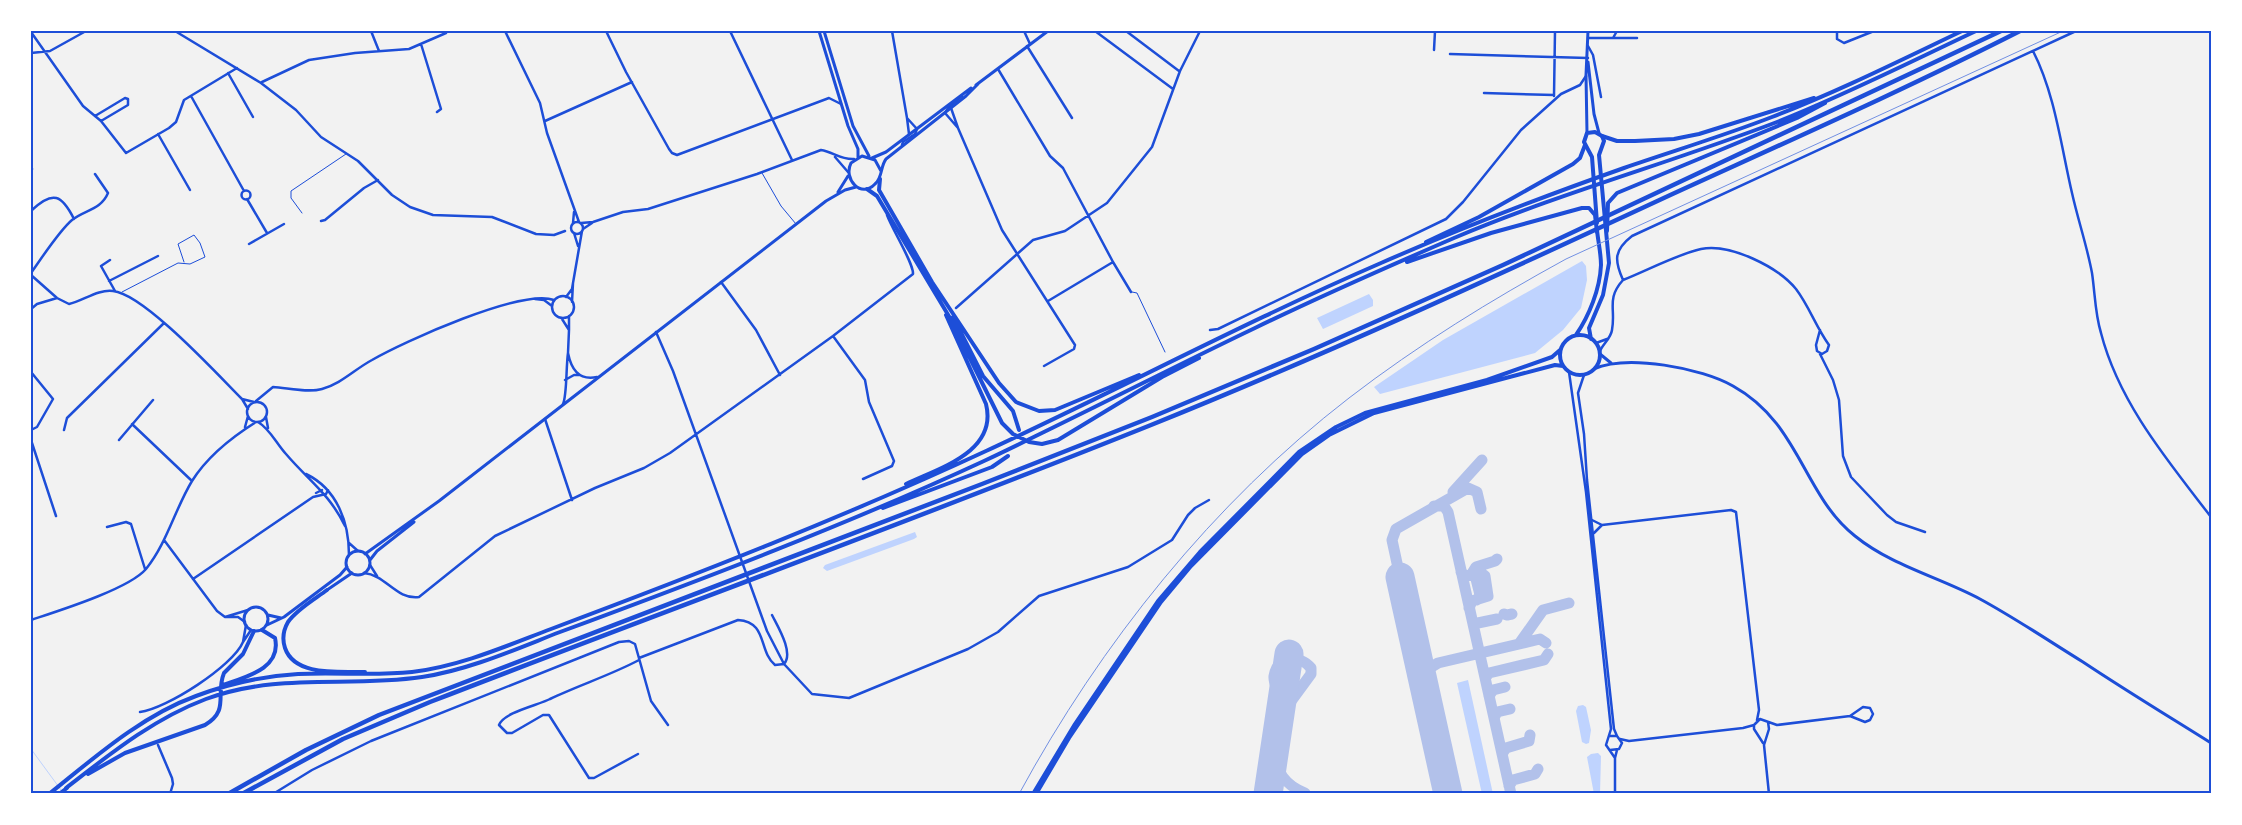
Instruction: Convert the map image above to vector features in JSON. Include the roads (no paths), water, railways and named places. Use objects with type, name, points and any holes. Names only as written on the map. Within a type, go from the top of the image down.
[{"type":"highway","points":[[228,794],[306,750],[387,712],[1000,477],[1152,417],[1314,349],[1503,265],[2001,31]]},
{"type":"highway","points":[[242,794],[306,758],[406,712],[984,491],[1155,423],[1318,354],[1533,259],[1886,96],[2020,31]]},
{"type":"main road","points":[[370,562],[365,554],[358,551],[349,555],[346,560],[347,567],[352,573],[358,575],[364,573],[377,551],[545,418],[836,194],[845,184],[858,149],[841,104],[819,31]]},
{"type":"main road","points":[[824,31],[853,126],[871,157],[878,163],[881,171]]},
{"type":"main road","points":[[856,158],[882,155],[917,128],[948,108],[1048,31]]},
{"type":"main road","points":[[1588,31],[1588,58],[1595,119],[1604,141],[1599,155],[1608,245],[1607,279],[1603,295],[1589,328],[1591,338]]},
{"type":"main road","points":[[1380,263],[1537,199],[1749,126],[1828,94],[1962,31]]},
{"type":"main road","points":[[1606,210],[1617,193],[1797,118],[1976,31]]},
{"type":"main road","points":[[1576,335],[1595,294],[1601,264],[1592,157],[1585,145],[1584,138],[1587,134],[1586,75],[1588,58]]},
{"type":"main road","points":[[978,84],[964,93],[945,113],[886,159],[882,164],[879,190],[944,302],[979,369],[1016,416],[1019,430]]},
{"type":"main road","points":[[855,518],[986,460],[1253,328],[1468,233],[1626,174],[1778,122],[1863,85]]},
{"type":"main road","points":[[1587,134],[1595,132],[1617,141],[1674,139],[1699,134],[1828,94]]},
{"type":"main road","points":[[192,697],[223,687],[267,677],[297,674],[402,673],[444,667],[467,660],[845,514],[1008,441],[1187,354],[1479,217],[1574,164],[1580,158],[1585,145]]},
{"type":"main road","points":[[848,174],[856,187]]},
{"type":"main road","points":[[867,189],[876,184],[880,179]]},
{"type":"main road","points":[[836,194],[856,187],[875,193],[944,302],[1008,395],[1016,402],[1030,409],[1048,411],[1062,408],[1187,354]]},
{"type":"main road","points":[[1306,304],[1413,259],[1491,233],[1582,208],[1589,208],[1596,214]]},
{"type":"main road","points":[[944,302],[994,407],[1007,428],[1023,440],[1042,444],[1058,440],[1162,377],[1253,328]]},
{"type":"main road","points":[[845,514],[963,456],[975,447],[983,435],[988,423],[986,404],[944,302]]},
{"type":"main road","points":[[1035,794],[1065,740],[1158,601],[1200,552],[1299,452],[1336,427],[1365,413],[1487,380],[1552,357],[1560,350],[1566,340],[1576,335],[1591,338],[1596,343],[1600,352],[1611,363]]},
{"type":"main road","points":[[1560,350],[1563,366],[1569,372],[1584,375],[1611,363],[1669,366],[1702,372],[1733,386],[1748,396],[1773,418],[1794,446],[1839,520],[1854,535],[1889,558],[1952,585],[2016,620],[2211,743]]},
{"type":"main road","points":[[1594,369],[1600,352]]},
{"type":"main road","points":[[1035,794],[1069,738],[1161,602],[1192,566],[1302,454],[1337,430],[1374,413],[1555,365],[1563,366]]},
{"type":"main road","points":[[59,794],[145,729],[176,712],[207,699],[244,688],[269,684],[300,681],[356,682],[420,678],[445,673],[557,634],[992,467],[1008,456]]},
{"type":"main road","points":[[365,554],[439,501]]},
{"type":"main road","points":[[262,630],[317,593],[347,567]]},
{"type":"main road","points":[[352,573],[327,590],[288,622],[284,641],[291,658],[302,666],[317,670],[402,673]]},
{"type":"main road","points":[[317,593],[327,590]]},
{"type":"main road","points":[[49,794],[129,733],[157,715],[192,697],[256,674],[276,652],[277,645],[275,638],[262,630],[253,630],[245,624],[244,616],[248,610],[259,607],[268,615],[278,619],[284,617]]},
{"type":"main road","points":[[267,625],[268,615]]},
{"type":"main road","points":[[66,788],[125,752],[202,726],[214,719],[219,712],[222,682],[227,669],[243,654],[253,630]]},
{"type":"street","points":[[31,53],[60,46],[86,31]]},
{"type":"street","points":[[175,31],[262,82],[296,110],[321,137],[364,166],[400,202],[421,212],[433,215],[492,217],[536,234],[546,235],[565,231],[573,233],[582,230],[593,222]]},
{"type":"street","points":[[371,31],[378,51]]},
{"type":"street","points":[[248,409],[265,392],[273,387],[314,391],[325,388],[369,361],[411,339],[505,304],[540,297],[554,300],[566,297],[572,289],[582,230],[547,133],[540,103],[504,31]]},
{"type":"street","points":[[606,31],[672,153],[677,155],[829,98],[841,104]]},
{"type":"street","points":[[730,31],[792,160]]},
{"type":"street","points":[[892,31],[909,134]]},
{"type":"street","points":[[1024,31],[1029,45],[1072,118]]},
{"type":"street","points":[[1095,31],[1173,89]]},
{"type":"street","points":[[1126,31],[1180,71]]},
{"type":"street","points":[[956,308],[1017,252],[1033,240],[1065,231],[1089,217],[1106,204],[1152,147],[1180,71],[1200,31]]},
{"type":"street","points":[[1434,50],[1435,31]]},
{"type":"street","points":[[1554,100],[1555,31]]},
{"type":"street","points":[[1613,38],[1617,31]]},
{"type":"street","points":[[1837,31],[1838,38],[1844,43],[1874,31]]},
{"type":"street","points":[[1623,280],[1618,268],[1617,256],[1621,244],[1632,236],[2076,31]]},
{"type":"street","points":[[31,32],[83,106],[101,121],[126,153],[176,122],[184,100],[238,68]]},
{"type":"street","points":[[262,82],[309,60],[378,51],[403,50],[446,32]]},
{"type":"street","points":[[1588,38],[1637,38]]},
{"type":"street","points":[[421,44],[441,110],[438,112]]},
{"type":"street","points":[[1588,46],[1593,55],[1601,97]]},
{"type":"street","points":[[2033,51],[2043,73],[2054,112],[2085,238],[2097,315],[2106,352],[2138,419],[2211,517]]},
{"type":"street","points":[[1450,54],[1588,58]]},
{"type":"street","points":[[998,69],[1050,156],[1063,168],[1112,262],[1131,292]]},
{"type":"street","points":[[228,73],[253,117]]},
{"type":"street","points":[[1210,330],[1218,329],[1446,219],[1463,202],[1521,130],[1554,100],[1580,85],[1586,75]]},
{"type":"street","points":[[545,121],[632,82]]},
{"type":"street","points":[[1484,93],[1554,96]]},
{"type":"street","points":[[191,96],[244,191],[250,194],[248,199],[267,233]]},
{"type":"street","points":[[95,116],[125,98],[128,99],[128,104],[101,121]]},
{"type":"street","points":[[948,108],[1002,230],[1075,345],[1074,349],[1044,366]]},
{"type":"street","points":[[945,113],[958,128]]},
{"type":"street","points":[[902,146],[903,142],[915,134],[917,128],[907,118]]},
{"type":"street","points":[[158,134],[190,190]]},
{"type":"street","points":[[565,231],[572,224],[593,222],[623,212],[648,209],[821,150],[844,159],[856,158]]},
{"type":"street","points":[[832,154],[848,174]]},
{"type":"street","points":[[95,174],[108,193],[107,197],[96,208],[74,219],[31,274],[57,298],[69,304],[102,292],[122,292],[164,323],[242,399],[248,409],[244,428]]},
{"type":"street","points":[[180,182],[184,180]]},
{"type":"street","points":[[320,221],[325,220],[364,188],[378,180]]},
{"type":"street","points":[[244,191],[241,195],[245,200],[248,199]]},
{"type":"street","points":[[32,210],[42,201],[51,197],[60,198],[66,204],[74,219]]},
{"type":"street","points":[[364,573],[378,577],[406,597],[418,597],[495,536],[595,488],[644,468],[696,435],[833,336],[913,274],[912,265],[893,231],[883,205]]},
{"type":"street","points":[[574,210],[572,224],[578,248]]},
{"type":"street","points":[[249,244],[284,224]]},
{"type":"street","points":[[1600,352],[1612,331],[1612,298],[1616,288],[1623,280],[1700,249],[1723,249],[1757,261],[1786,279],[1803,300],[1829,347],[1825,362]]},
{"type":"street","points":[[109,282],[158,256]]},
{"type":"street","points":[[110,260],[101,266],[115,291]]},
{"type":"street","points":[[1048,301],[1112,262]]},
{"type":"street","points":[[722,282],[756,330],[780,375]]},
{"type":"street","points":[[561,318],[569,316],[573,311],[573,283]]},
{"type":"street","points":[[566,297],[572,302]]},
{"type":"street","points":[[31,309],[37,304],[57,298]]},
{"type":"street","points":[[532,299],[544,300],[552,306]]},
{"type":"street","points":[[554,300],[553,312],[561,318],[569,330]]},
{"type":"street","points":[[561,407],[567,392],[565,380],[569,316]]},
{"type":"street","points":[[64,430],[67,418],[164,323]]},
{"type":"street","points":[[1820,330],[1816,349],[1825,362],[1839,400],[1842,456],[1851,477],[1896,522],[1925,532]]},
{"type":"street","points":[[656,332],[696,435],[767,631],[784,664],[812,694],[849,698],[968,649],[998,632],[1039,596],[1128,566],[1172,540],[1188,515],[1195,508],[1209,500]]},
{"type":"street","points":[[833,336],[865,380],[869,402],[894,461],[892,466],[863,480]]},
{"type":"street","points":[[1596,343],[1608,339]]},
{"type":"street","points":[[1816,343],[1822,340],[1826,341]]},
{"type":"street","points":[[568,353],[571,367],[584,379],[587,386]]},
{"type":"street","points":[[1820,353],[1826,353]]},
{"type":"street","points":[[31,372],[53,399],[37,427],[31,430]]},
{"type":"street","points":[[1569,372],[1590,530],[1611,729],[1606,743],[1615,758]]},
{"type":"street","points":[[565,380],[574,375],[598,377]]},
{"type":"street","points":[[1584,375],[1578,393],[1614,729],[1619,737],[1621,747]]},
{"type":"street","points":[[265,392],[264,404],[268,410],[266,416],[268,430]]},
{"type":"street","points":[[567,392],[575,396]]},
{"type":"street","points":[[242,399],[264,404]]},
{"type":"street","points":[[119,440],[153,400]]},
{"type":"street","points":[[248,415],[268,430],[286,454],[304,473],[322,490],[327,492],[345,526]]},
{"type":"street","points":[[31,620],[115,588],[145,569],[164,540],[192,481],[210,459],[244,428],[266,416]]},
{"type":"street","points":[[545,418],[572,500]]},
{"type":"street","points":[[132,424],[192,481]]},
{"type":"street","points":[[31,440],[56,516]]},
{"type":"street","points":[[304,473],[315,478],[339,504],[344,515],[349,555]]},
{"type":"street","points":[[316,484],[316,493]]},
{"type":"street","points":[[313,497],[322,490]]},
{"type":"street","points":[[193,579],[313,497],[327,492]]},
{"type":"street","points":[[1592,520],[1602,525],[1731,510],[1736,512],[1759,710],[1754,725],[1744,728],[1629,741],[1610,736]]},
{"type":"street","points":[[106,527],[126,522],[131,524],[145,569]]},
{"type":"street","points":[[1594,533],[1602,525]]},
{"type":"street","points":[[164,540],[217,611],[225,617],[238,617],[245,624],[243,642]]},
{"type":"street","points":[[348,542],[358,551]]},
{"type":"street","points":[[370,562],[378,577]]},
{"type":"street","points":[[225,617],[248,610]]},
{"type":"street","points":[[772,615],[786,648],[788,657],[784,664]]},
{"type":"street","points":[[638,754],[594,778],[589,778],[549,715],[543,715],[512,733],[507,733],[499,725],[506,718],[537,702],[548,700],[639,659],[738,620],[747,621],[754,625],[760,633],[770,660],[775,665],[784,664]]},
{"type":"street","points":[[140,712],[147,711],[180,695],[213,674],[234,656],[253,630]]},
{"type":"street","points":[[273,794],[312,770],[370,741],[619,642],[629,641],[635,644],[652,700],[668,725]]},
{"type":"street","points":[[1769,794],[1764,745],[1766,733],[1769,729],[1777,725],[1850,716],[1863,707],[1868,707],[1873,714],[1872,719],[1867,722],[1850,716]]},
{"type":"street","points":[[1759,710],[1764,720]]},
{"type":"street","points":[[1858,711],[1859,719]]},
{"type":"street","points":[[1757,720],[1764,720],[1777,725]]},
{"type":"street","points":[[1768,722],[1769,729]]},
{"type":"street","points":[[1754,725],[1764,745]]},
{"type":"street","points":[[1744,728],[1766,733]]},
{"type":"street","points":[[1610,750],[1617,750],[1629,741]]},
{"type":"street","points":[[158,745],[172,778],[173,784],[170,794]]},
{"type":"street","points":[[1615,794],[1615,758],[1617,750]]},
{"type":"lane","points":[[302,213],[291,198],[291,191],[347,154]]},
{"type":"lane","points":[[761,172],[781,206],[796,224]]},
{"type":"lane","points":[[122,292],[184,262],[190,264],[205,257],[200,243],[194,235],[178,244],[184,262]]},
{"type":"lane","points":[[1131,292],[1137,293],[1165,352]]},
{"type":"water","points":[[1582,261],[1586,266],[1587,280],[1581,308],[1563,330],[1535,353],[1380,394],[1374,387],[1443,340]]},
{"type":"water","points":[[1369,294],[1373,300],[1373,306],[1323,329],[1317,318]]},
{"type":"water","points":[[915,532],[917,537],[914,539],[827,571],[823,568],[825,565]]},
{"type":"water","points":[[1468,680],[1493,794],[1482,794],[1457,683]]},
{"type":"water","points":[[1583,705],[1586,707],[1591,730],[1589,743],[1586,744],[1582,742],[1576,711],[1578,706]]},
{"type":"water","points":[[1598,753],[1601,756],[1600,794],[1594,794],[1587,757]]},
{"type":"waterway","points":[[31,749],[64,794]]},
{"type":"railway","points":[[1019,794],[1051,738],[1086,683],[1164,579],[1206,530],[1252,483],[1299,439],[1375,378],[1455,324],[1566,259],[2063,31]]}]
